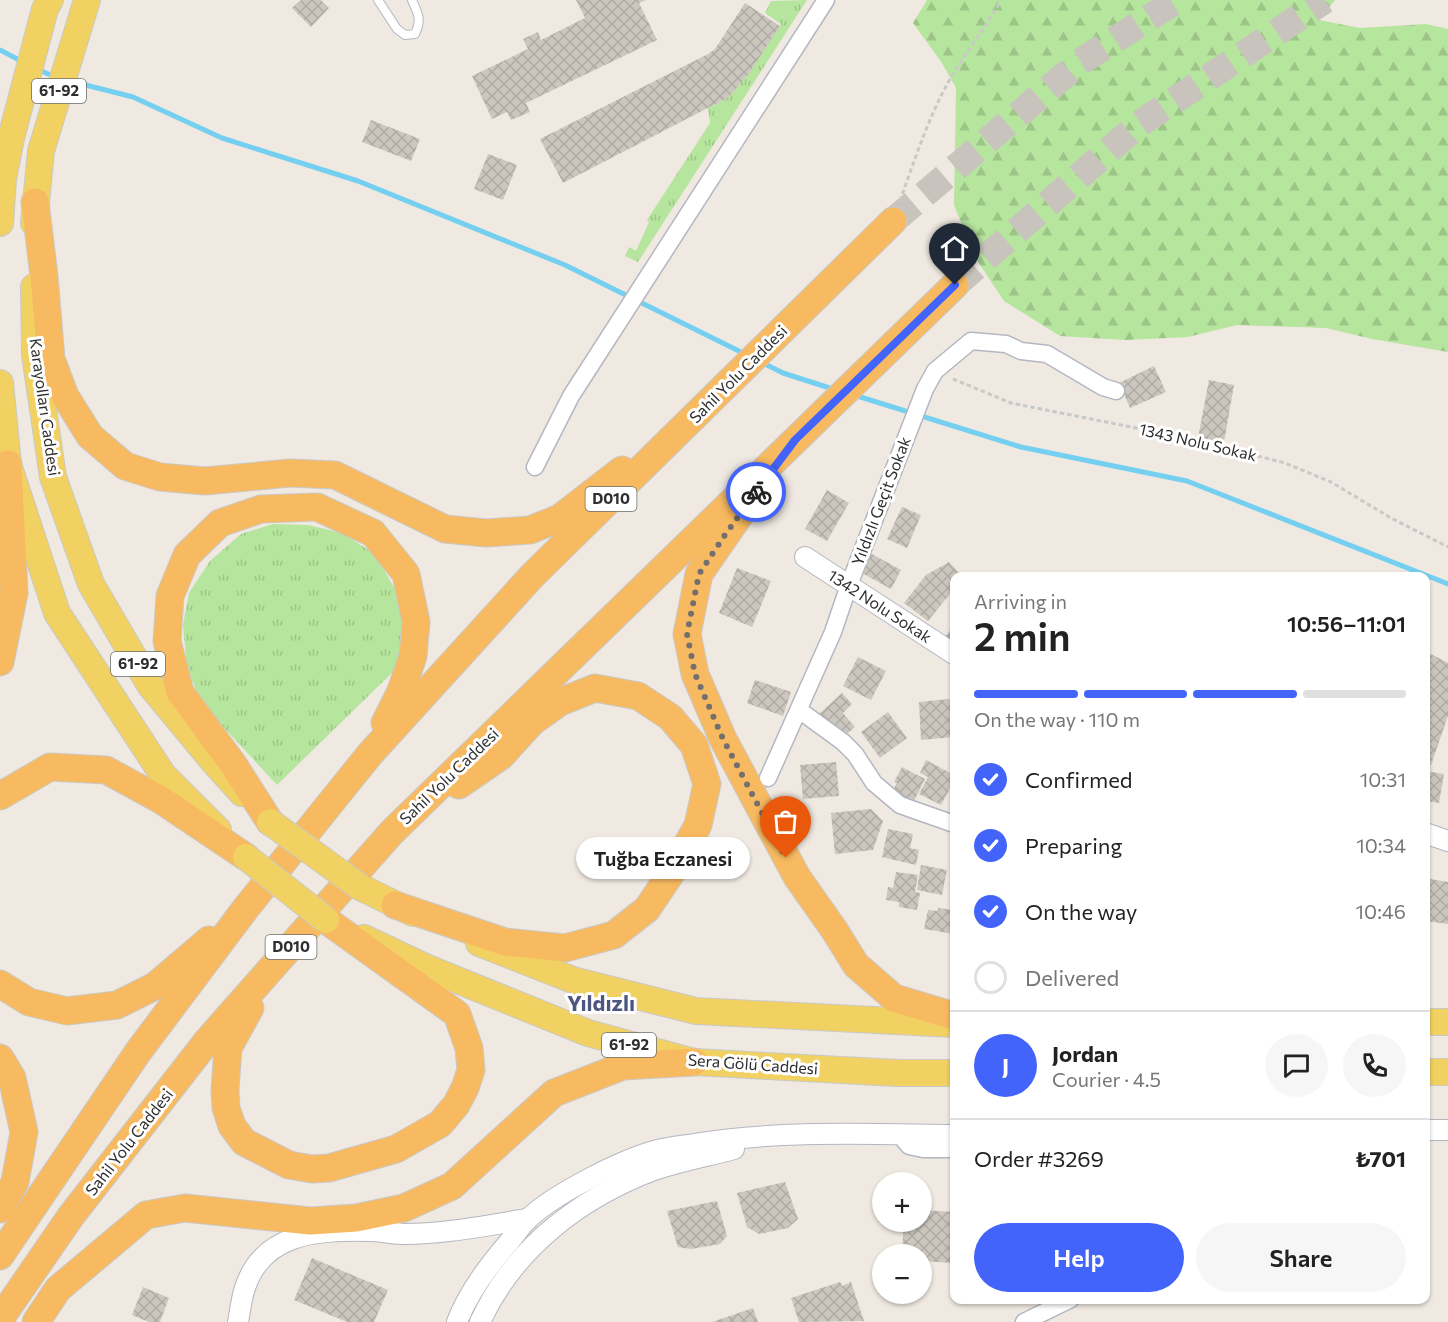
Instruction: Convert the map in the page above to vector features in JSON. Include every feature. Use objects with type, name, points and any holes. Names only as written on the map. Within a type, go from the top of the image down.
[{"type":"highway","points":[[35,202],[51,359],[65,396],[90,436],[125,466],[160,477],[205,481],[290,472],[335,475],[446,529],[486,533],[530,530],[560,518],[596,489],[690,423]]},
{"type":"highway","name":"Sahil Yolu Caddesi","points":[[0,1256],[138,1052],[246,908],[370,754],[532,576],[690,423],[893,220]]},
{"type":"highway","name":"Sahil Yolu Caddesi","points":[[0,1319],[71,1216],[208,1040],[392,832],[955,285]]},
{"type":"highway","points":[[795,440],[699,574],[687,634],[695,674],[723,739],[797,877],[856,965],[894,998],[950,1015]]},
{"type":"highway","points":[[0,662],[14,592],[8,464]]},
{"type":"highway","points":[[270,822],[233,764],[180,692],[167,641],[170,596],[187,555],[220,523],[261,509],[316,507],[373,534],[406,574],[416,622],[413,656],[401,692],[370,754]]},
{"type":"highway","points":[[392,832],[501,756],[532,722],[560,702],[595,688],[638,696],[670,717],[694,745],[706,784],[698,825],[672,872],[647,909],[614,935],[565,948],[505,942],[395,905]]},
{"type":"highway","points":[[0,796],[50,768],[106,770],[161,800],[246,858]]},
{"type":"highway","points":[[0,984],[29,1002],[67,1011],[117,1005],[155,986],[246,908]]},
{"type":"highway","points":[[273,967],[228,1048],[226,1108],[232,1126],[244,1142],[289,1166],[329,1168],[396,1149],[440,1124],[456,1105],[471,1070],[469,1048],[457,1014],[326,920]]},
{"type":"highway","points":[[0,1058],[12,1078],[24,1132],[15,1182],[0,1209]]},
{"type":"highway","points":[[36,1322],[58,1289],[146,1215],[185,1208],[310,1221],[356,1218],[404,1208],[452,1186],[554,1093],[623,1066],[694,1062]]},
{"type":"main road","name":"Karayolları Caddesi","points":[[87,0],[41,152],[35,202],[33,253],[36,366],[53,477],[91,584],[150,685],[213,761],[270,822],[360,887],[395,905]]},
{"type":"main road","name":"61-92","points":[[0,223],[3,179],[11,138],[47,5]]},
{"type":"main road","name":"61-92","points":[[0,383],[8,464],[57,613],[163,775],[246,858],[326,920]]},
{"type":"main road","name":"61-92","points":[[395,905],[477,942],[573,980],[696,1011],[950,1024]]},
{"type":"main road","name":"Sera Gölü Caddesi","points":[[326,920],[424,967],[588,1034],[694,1062],[898,1073],[950,1073]]},
{"type":"main road","points":[[1430,1022],[1448,1022]]},
{"type":"main road","points":[[1430,1072],[1448,1072]]},
{"type":"street","points":[[535,467],[571,396],[826,0]]},
{"type":"street","points":[[935,371],[971,341],[987,341],[1006,344],[1021,351],[1047,354],[1103,387],[1116,391]]},
{"type":"street","name":"Yıldızlı Geçit Sokak","points":[[768,778],[832,632],[925,389],[935,371]]},
{"type":"street","name":"1342 Nolu Sokak","points":[[805,558],[950,651]]},
{"type":"street","points":[[799,710],[843,742],[855,754],[874,783],[900,806],[950,823]]},
{"type":"street","points":[[1430,835],[1448,841]]},
{"type":"street","points":[[1430,1130],[1448,1130]]},
{"type":"street","points":[[480,1322],[492,1296],[509,1272],[537,1241],[587,1204],[626,1181],[657,1169],[789,1135]]},
{"type":"street","points":[[900,1135],[909,1146],[923,1149],[950,1149]]},
{"type":"street","points":[[457,1322],[478,1282],[528,1219],[596,1175],[658,1150],[733,1137],[950,1135]]},
{"type":"street","points":[[238,1322],[244,1289],[252,1273],[264,1256],[281,1243],[296,1236],[370,1231],[405,1234],[528,1219]]},
{"type":"street","points":[[1024,1322],[1061,1304]]},
{"type":"lane","points":[[378,0],[397,30],[405,35],[415,34],[419,25],[418,14],[412,0]]},
{"type":"path","points":[[893,220],[927,127],[945,88],[1001,0]]},
{"type":"path","name":"1343 Nolu Sokak","points":[[935,371],[1011,403],[1191,439],[1285,463],[1331,482],[1391,518],[1448,547]]},
{"type":"green space","points":[[807,0],[638,262],[625,256],[629,247],[636,251],[649,222],[647,220],[710,123],[708,108],[729,97],[780,26],[781,24],[765,13],[771,1]]},
{"type":"green space","points":[[927,0],[1335,0],[1319,20],[1360,28],[1426,24],[1448,29],[1448,352],[1372,339],[1326,328],[1237,325],[1188,337],[1125,340],[1060,336],[1004,301],[974,256],[954,205],[956,88],[942,63],[913,23]]},
{"type":"green space","points":[[273,524],[308,525],[342,533],[375,554],[404,605],[399,666],[277,785],[202,704],[187,668],[183,625],[189,593],[210,561],[241,534]]},
{"type":"building","points":[[301,0],[321,0],[329,8],[311,27],[292,8]]},
{"type":"building","points":[[576,0],[646,0],[639,3],[657,40],[526,103],[530,112],[511,120],[507,112],[492,119],[472,76],[528,49],[523,39],[538,32],[541,40],[585,18]]},
{"type":"building","points":[[745,3],[780,26],[749,73],[729,97],[563,183],[540,139],[708,54],[715,49]]},
{"type":"building","points":[[371,120],[420,139],[411,161],[362,142]]},
{"type":"building","points":[[488,154],[517,165],[503,200],[474,189]]},
{"type":"building","points":[[1154,366],[1166,392],[1130,408],[1119,383]]},
{"type":"building","points":[[1209,380],[1234,385],[1224,442],[1198,438]]},
{"type":"building","points":[[827,490],[849,503],[827,541],[805,529]]},
{"type":"building","points":[[902,507],[921,515],[907,548],[887,539]]},
{"type":"building","points":[[870,553],[901,570],[891,589],[860,572]]},
{"type":"building","points":[[949,562],[958,572],[950,572],[950,594],[928,621],[904,603],[926,575]]},
{"type":"building","points":[[737,568],[771,581],[752,627],[719,613]]},
{"type":"building","points":[[950,630],[950,640],[945,637]]},
{"type":"building","points":[[1430,654],[1448,663],[1448,716],[1431,765]]},
{"type":"building","points":[[858,657],[886,671],[871,700],[843,686]]},
{"type":"building","points":[[755,680],[791,692],[783,716],[747,703]]},
{"type":"building","points":[[842,693],[852,704],[843,713],[855,727],[841,739],[819,714]]},
{"type":"building","points":[[950,700],[950,737],[921,740],[919,702]]},
{"type":"building","points":[[888,712],[907,738],[880,758],[861,732]]},
{"type":"building","points":[[926,760],[950,773],[950,788],[941,805],[919,794],[928,777],[920,773]]},
{"type":"building","points":[[836,762],[839,796],[803,799],[800,765]]},
{"type":"building","points":[[902,767],[925,779],[913,803],[892,792],[897,783],[894,782]]},
{"type":"building","points":[[1430,772],[1444,774],[1439,803],[1430,802]]},
{"type":"building","points":[[871,809],[883,821],[873,850],[835,854],[831,813]]},
{"type":"building","points":[[888,829],[913,834],[910,848],[919,850],[916,865],[882,857]]},
{"type":"building","points":[[921,865],[947,870],[942,895],[917,890]]},
{"type":"building","points":[[896,872],[918,875],[915,892],[920,893],[917,910],[899,907],[899,902],[886,900],[888,887],[893,888]]},
{"type":"building","points":[[1430,879],[1448,882],[1448,924],[1430,922]]},
{"type":"building","points":[[938,908],[950,910],[950,933],[924,929],[928,910],[938,911]]},
{"type":"building","points":[[785,1182],[798,1219],[788,1228],[759,1234],[747,1227],[737,1193]]},
{"type":"building","points":[[717,1201],[727,1236],[720,1244],[691,1249],[678,1247],[667,1211]]},
{"type":"building","points":[[932,1211],[950,1212],[950,1263],[932,1262],[932,1244],[903,1244],[903,1232],[932,1232]]},
{"type":"building","points":[[312,1258],[388,1290],[374,1322],[347,1322],[294,1300]]},
{"type":"building","points":[[840,1282],[842,1286],[851,1282],[864,1321],[799,1322],[791,1298]]},
{"type":"building","points":[[143,1287],[169,1298],[160,1322],[149,1322],[132,1315]]},
{"type":"building","points":[[753,1308],[758,1322],[712,1322]]},
{"type":"waterway","points":[[0,50],[23,62]]},
{"type":"waterway","points":[[37,69],[55,77]]},
{"type":"waterway","points":[[70,81],[133,97],[222,138],[358,181],[565,265],[747,355]]},
{"type":"waterway","points":[[761,362],[783,373],[836,390]]},
{"type":"waterway","points":[[854,395],[1021,447],[1187,481],[1418,572]]},
{"type":"waterway","points":[[1430,577],[1448,584]]},
{"type":"tunnel","points":[[893,221],[1080,62],[1177,0]]},
{"type":"tunnel","points":[[955,285],[1139,124],[1325,0]]},
{"type":"way so far","points":[[756,492],[699,574],[687,634],[695,674],[723,739],[786,858]]},
{"type":"place","name":"Tuğba Eczanesi","points":[[786,858]]},
{"type":"district","name":"Yıldızlı","points":[[601,1003]]},
{"type":"route","points":[[756,492],[795,440],[955,285]]}]
